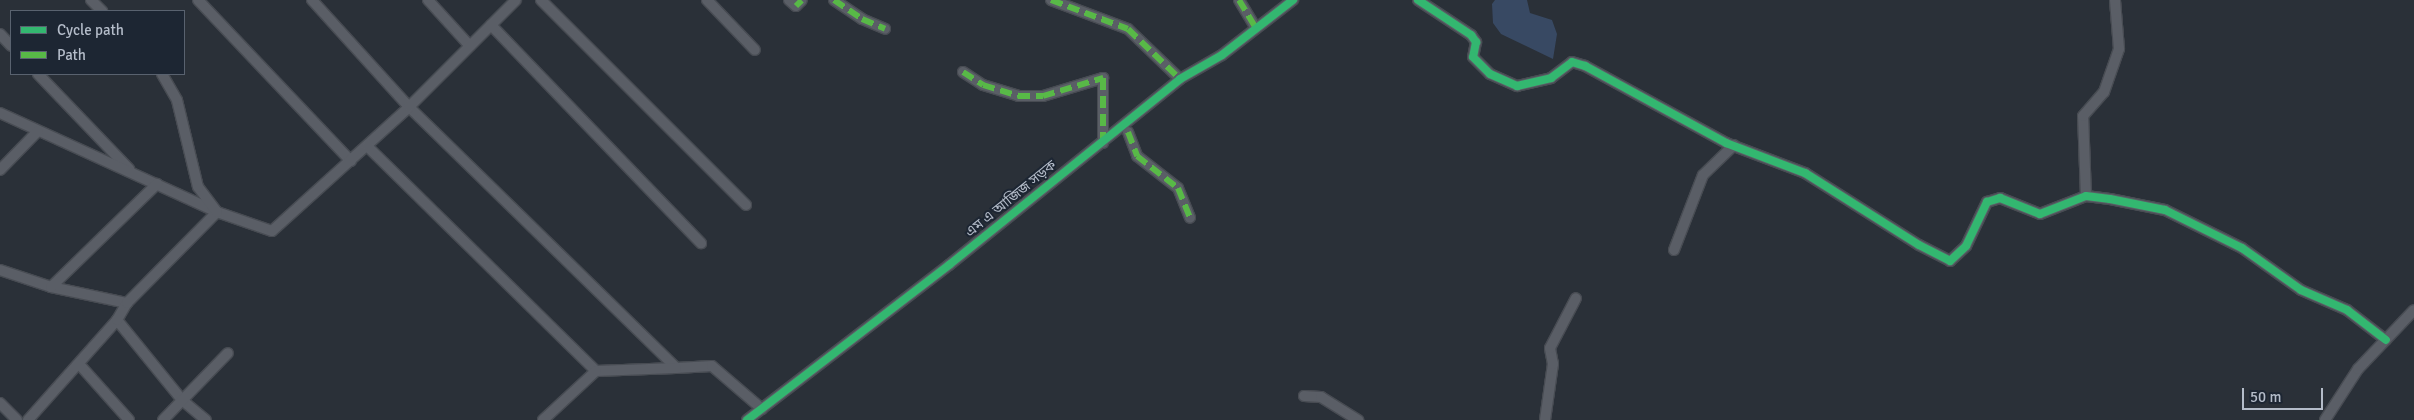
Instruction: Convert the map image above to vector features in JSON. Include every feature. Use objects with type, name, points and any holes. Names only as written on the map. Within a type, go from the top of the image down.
[{"type":"street","points":[[91,0],[101,10]]},
{"type":"street","points":[[198,0],[352,161]]},
{"type":"street","points":[[312,0],[410,107],[676,368]]},
{"type":"street","points":[[428,0],[470,46]]},
{"type":"street","points":[[0,113],[217,212],[272,231],[410,107],[516,0]]},
{"type":"street","points":[[541,0],[746,205]]},
{"type":"street","points":[[707,0],[755,50]]},
{"type":"street","points":[[790,0],[796,6],[802,0]]},
{"type":"street","points":[[834,0],[862,19],[885,29]]},
{"type":"street","points":[[1051,0],[1128,29],[1180,79]]},
{"type":"street","points":[[1239,0],[1256,28]]},
{"type":"street","name":"এম এ আজিজ সড়ক","points":[[747,420],[1103,143],[1180,79],[1222,55],[1293,0]]},
{"type":"street","points":[[1418,0],[1471,35],[1476,42],[1473,57],[1490,74],[1517,86],[1552,78],[1572,62],[1608,76],[1734,145],[1805,173],[1919,245],[1950,261],[1966,246],[1986,202],[2000,198],[2040,214],[2086,196],[2165,210],[2242,248],[2301,290],[2347,310],[2386,340]]},
{"type":"street","points":[[2086,196],[2083,116],[2104,92],[2119,49],[2115,0]]},
{"type":"street","points":[[491,25],[701,244]]},
{"type":"street","points":[[0,34],[10,45]]},
{"type":"street","points":[[963,72],[983,85],[1018,96],[1043,96],[1103,78],[1103,143]]},
{"type":"street","points":[[39,75],[132,173]]},
{"type":"street","points":[[163,75],[177,100],[198,187],[217,212]]},
{"type":"street","points":[[0,170],[38,131]]},
{"type":"street","points":[[1128,132],[1138,156],[1178,188],[1190,218]]},
{"type":"street","points":[[1674,250],[1702,175],[1734,145]]},
{"type":"street","points":[[367,146],[596,371]]},
{"type":"street","points":[[51,287],[157,184]]},
{"type":"street","points":[[28,420],[117,320],[127,304],[217,212]]},
{"type":"street","points":[[0,270],[51,287],[127,304]]},
{"type":"street","points":[[1545,420],[1553,364],[1550,348],[1576,298]]},
{"type":"street","points":[[2325,420],[2358,369],[2414,310]]},
{"type":"street","points":[[117,320],[182,400],[206,420]]},
{"type":"street","points":[[163,420],[228,353]]},
{"type":"street","points":[[79,364],[129,420]]},
{"type":"street","points":[[543,420],[596,371],[712,366],[762,409]]},
{"type":"street","points":[[1304,396],[1321,397],[1358,420]]},
{"type":"street","points":[[0,403],[17,420]]},
{"type":"water","points":[[1495,0],[1527,0],[1530,13],[1552,20],[1557,34],[1553,59],[1501,34],[1493,23],[1492,4]]},
{"type":"marked path","points":[[796,6],[802,0]]},
{"type":"marked path","points":[[834,0],[862,19],[885,29]]},
{"type":"marked path","points":[[1051,0],[1128,29],[1180,79]]},
{"type":"marked path","points":[[1239,0],[1256,28]]},
{"type":"marked path","points":[[963,72],[983,85],[1018,96],[1043,96],[1103,78],[1103,143]]},
{"type":"marked path","points":[[1128,132],[1137,156],[1178,188],[1190,218]]},
{"type":"cycle path","points":[[747,420],[949,265],[1180,79],[1222,55],[1293,0]]},
{"type":"cycle path","points":[[1418,0],[1471,35],[1476,42],[1473,57],[1490,74],[1517,86],[1551,78],[1572,62],[1585,66],[1726,143],[1805,173],[1919,245],[1950,261],[1966,246],[1987,202],[2000,198],[2040,214],[2086,196],[2110,199],[2165,210],[2242,248],[2301,290],[2347,310],[2386,340]]}]
